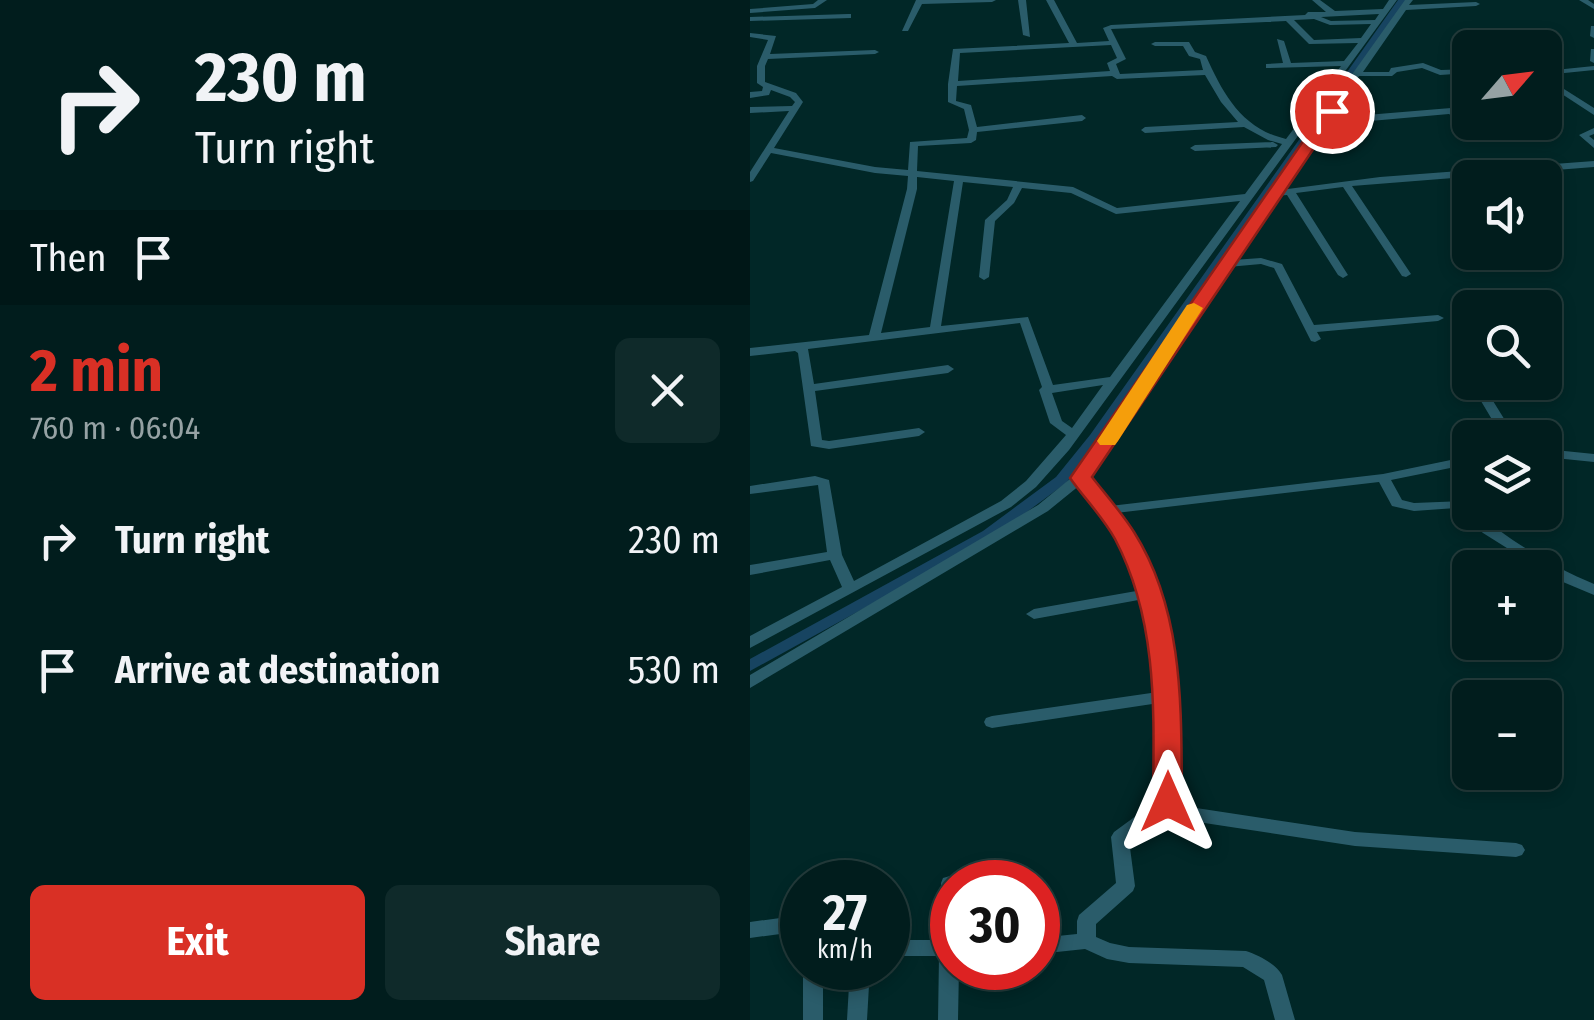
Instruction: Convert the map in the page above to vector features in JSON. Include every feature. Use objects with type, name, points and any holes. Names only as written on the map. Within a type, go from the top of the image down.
[{"type":"street","points":[[750,11],[815,6],[823,0]]},
{"type":"street","points":[[905,29],[919,2],[992,0]]},
{"type":"street","points":[[1022,0],[1027,35]]},
{"type":"street","points":[[1050,0],[1074,45]]},
{"type":"street","points":[[1316,0],[1332,13]]},
{"type":"street","points":[[1583,0],[1594,7]]},
{"type":"street","points":[[1207,72],[1121,78],[1114,73],[1111,63],[1122,59],[1108,27],[1288,18],[1397,5],[1476,4]]},
{"type":"street","points":[[750,642],[1006,504],[1031,484],[1065,448],[1375,22],[1397,5]]},
{"type":"street","points":[[750,682],[1044,508],[1081,473],[1358,74],[1397,5]]},
{"type":"street","points":[[1297,8],[1330,24],[1375,22]]},
{"type":"street","points":[[750,21],[848,16]]},
{"type":"street","points":[[1288,18],[1312,42],[1362,40]]},
{"type":"street","points":[[750,21],[793,22]]},
{"type":"street","points":[[750,35],[773,38],[760,76],[767,87],[794,95],[799,102],[750,179]]},
{"type":"street","points":[[874,337],[908,206],[913,144],[971,140],[968,107],[952,102],[956,50],[1113,42]]},
{"type":"street","points":[[1280,42],[1288,64]]},
{"type":"street","points":[[1155,44],[1186,44],[1192,54],[1203,58],[1207,72],[1247,124],[1264,138],[1285,144]]},
{"type":"street","points":[[1562,72],[1594,65],[1594,51]]},
{"type":"street","points":[[765,56],[875,52]]},
{"type":"street","points":[[1269,66],[1344,63]]},
{"type":"street","points":[[1358,74],[1392,74],[1423,66],[1440,73],[1452,72]]},
{"type":"street","points":[[952,84],[1114,73]]},
{"type":"street","points":[[750,95],[766,93],[767,87]]},
{"type":"street","points":[[1562,88],[1594,112]]},
{"type":"street","points":[[750,110],[796,108]]},
{"type":"street","points":[[1332,111],[1342,120],[1452,112]]},
{"type":"street","points":[[973,130],[1082,118]]},
{"type":"street","points":[[1145,130],[1247,124]]},
{"type":"street","points":[[1594,131],[1583,135],[1594,145]]},
{"type":"street","points":[[1195,148],[1285,144]]},
{"type":"street","points":[[768,150],[911,174],[1080,191],[1116,211],[1346,184],[1592,167]]},
{"type":"street","points":[[935,330],[959,177]]},
{"type":"street","points":[[984,277],[990,220],[1011,201],[1019,184]]},
{"type":"street","points":[[1346,184],[1406,274]]},
{"type":"street","points":[[1289,190],[1343,275]]},
{"type":"street","points":[[1225,264],[1261,261],[1278,266],[1312,334],[1438,318]]},
{"type":"street","points":[[750,352],[1024,318],[1056,423],[1073,434]]},
{"type":"street","points":[[797,347],[807,360],[816,443],[829,445],[918,432]]},
{"type":"street","points":[[809,388],[948,370]]},
{"type":"street","points":[[1048,388],[1112,380]]},
{"type":"street","points":[[1065,448],[1109,510],[1150,593],[1157,616],[1167,696],[1168,802],[1178,812],[1355,839],[1516,850]]},
{"type":"street","points":[[1562,455],[1594,458]]},
{"type":"street","points":[[1109,510],[1383,478],[1452,464]]},
{"type":"street","points":[[1383,478],[1396,504],[1459,504],[1488,530],[1568,579],[1594,590]]},
{"type":"street","points":[[750,490],[824,482],[835,555],[850,589]]},
{"type":"street","points":[[750,570],[835,555]]},
{"type":"street","points":[[1034,614],[1150,593]]},
{"type":"street","points":[[992,722],[1167,696]]},
{"type":"street","points":[[1087,941],[1086,921],[1126,886],[1120,837],[1168,802]]},
{"type":"street","points":[[750,930],[780,926]]},
{"type":"street","points":[[1060,944],[1087,941],[1107,951],[1128,954],[1246,959],[1272,976],[1285,1020]]},
{"type":"street","points":[[813,990],[813,1020]]},
{"type":"street","points":[[858,1020],[859,990]]},
{"type":"street","points":[[948,1020],[949,990]]},
{"type":"waterway","points":[[750,666],[988,534],[1061,480],[1095,438],[1402,0]]},
{"type":"slow traffic","points":[[1107,441],[1194,308]]},
{"type":"route","points":[[1168,802],[1164,786],[1168,757],[1167,696],[1157,616],[1145,576],[1124,534],[1081,478],[1332,111]]}]
